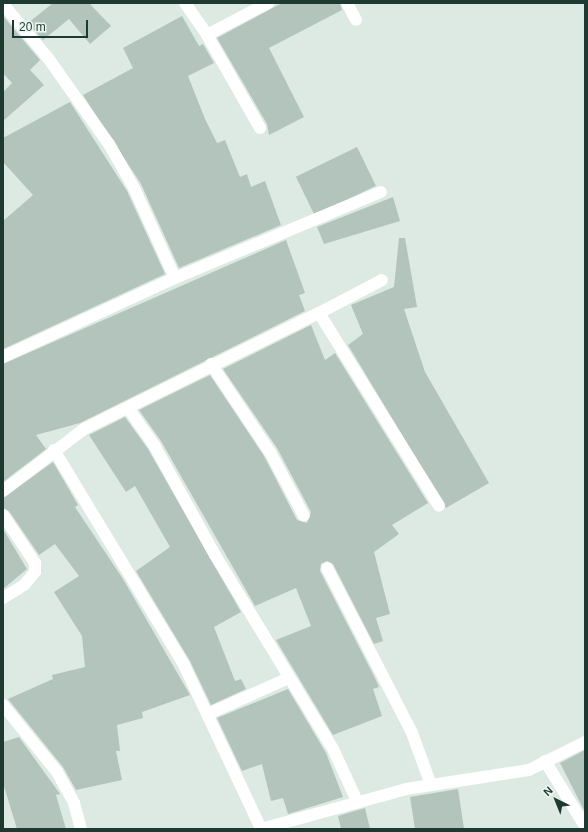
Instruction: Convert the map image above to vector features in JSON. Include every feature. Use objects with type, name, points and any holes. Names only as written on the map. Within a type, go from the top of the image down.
[{"type":"street","points":[[185,3],[207,35],[260,128]]},
{"type":"street","points":[[207,35],[268,3]]},
{"type":"street","points":[[347,3],[356,20]]},
{"type":"street","points":[[3,4],[48,58],[109,144],[134,188],[175,278]]},
{"type":"street","points":[[3,357],[175,278],[381,192]]},
{"type":"street","points":[[3,491],[54,450],[84,429],[128,408],[211,364],[319,313],[382,280]]},
{"type":"street","points":[[319,313],[439,506]]},
{"type":"street","points":[[211,364],[270,452],[304,516]]},
{"type":"street","points":[[128,408],[154,444],[289,678],[333,749],[357,801]]},
{"type":"street","points":[[54,450],[184,665],[261,829],[357,801],[431,785],[529,770],[585,742]]},
{"type":"street","points":[[3,515],[35,563],[35,572],[24,585],[3,598]]},
{"type":"street","points":[[327,568],[412,733],[431,785]]},
{"type":"street","points":[[208,714],[289,678]]},
{"type":"street","points":[[3,705],[57,772],[74,803],[80,829]]},
{"type":"street","points":[[545,761],[585,826]]},
{"type":"building","points":[[53,3],[89,3],[111,26],[90,44],[69,19],[43,40],[28,23]]},
{"type":"building","points":[[282,3],[340,3],[342,10],[269,48],[304,117],[269,135],[267,124],[217,38]]},
{"type":"building","points":[[3,16],[40,60],[30,70],[44,85],[3,121],[3,92],[12,83],[3,73]]},
{"type":"building","points":[[182,16],[199,46],[203,44],[214,63],[188,76],[205,119],[217,143],[225,140],[240,177],[247,174],[251,187],[265,181],[281,225],[179,268],[141,184],[83,95],[133,68],[123,48]]},
{"type":"building","points":[[70,102],[127,191],[165,274],[3,349],[3,221],[33,195],[3,162],[3,138]]},
{"type":"building","points":[[357,147],[376,186],[315,215],[296,177]]},
{"type":"building","points":[[393,197],[400,221],[324,244],[317,227]]},
{"type":"building","points":[[399,238],[405,238],[417,307],[404,309],[425,372],[489,483],[446,508],[348,345],[363,334],[351,305],[394,287]]},
{"type":"building","points":[[286,240],[305,293],[299,295],[305,311],[80,423],[36,435],[46,449],[3,482],[3,364]]},
{"type":"building","points":[[311,325],[325,360],[335,353],[428,503],[392,525],[399,534],[374,552],[390,614],[376,618],[383,641],[374,644],[333,564],[327,561],[321,564],[320,571],[379,687],[373,689],[382,716],[333,735],[276,640],[311,626],[296,588],[255,606],[161,441],[139,410],[210,375],[264,456],[297,520],[307,523],[311,512],[277,448],[223,369]]},
{"type":"building","points":[[125,417],[148,449],[241,612],[214,627],[235,681],[241,679],[246,689],[211,705],[190,661],[136,571],[170,547],[135,486],[126,492],[89,435]]},
{"type":"building","points":[[53,462],[78,505],[75,507],[123,579],[190,695],[142,712],[143,718],[117,725],[120,751],[116,751],[122,780],[76,790],[63,767],[8,699],[53,679],[52,675],[85,667],[82,636],[54,592],[79,576],[55,544],[39,555],[9,511],[3,508],[3,498]]},
{"type":"building","points":[[3,529],[27,569],[3,589]]},
{"type":"building","points":[[288,689],[326,753],[343,797],[288,814],[283,798],[271,801],[262,764],[242,771],[217,718]]},
{"type":"building","points":[[19,737],[60,794],[56,795],[66,829],[17,829],[3,783],[3,742]]},
{"type":"building","points":[[585,750],[585,812],[560,763]]},
{"type":"building","points":[[458,789],[464,829],[415,829],[410,797]]},
{"type":"building","points":[[365,808],[370,829],[341,829],[338,816]]}]
